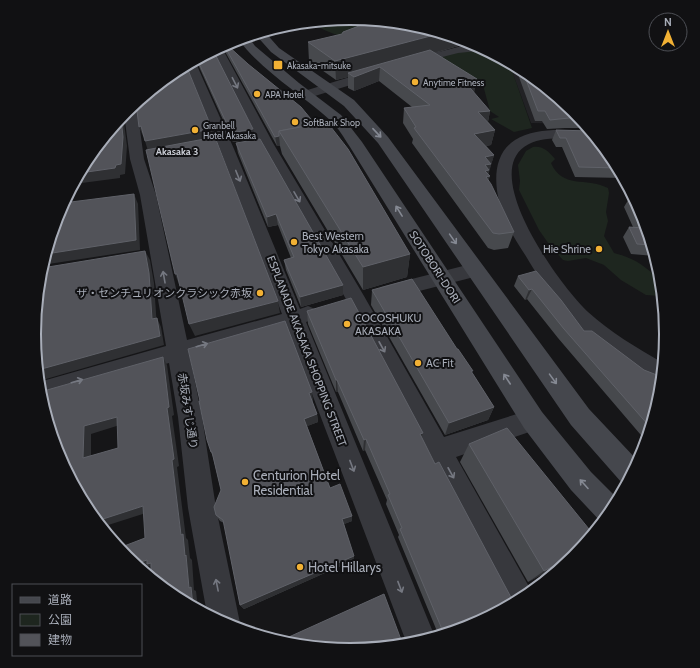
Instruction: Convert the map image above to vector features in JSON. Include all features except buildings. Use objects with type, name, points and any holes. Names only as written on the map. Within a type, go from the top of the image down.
[{"type":"main road","points":[[264,38],[275,50],[349,103],[383,140],[580,417],[628,469]]},
{"type":"main road","name":"SOTOBORI-DORI","points":[[247,43],[305,95],[336,118],[357,145],[533,420],[581,481],[606,507]]},
{"type":"street","points":[[401,66],[458,50],[468,49]]},
{"type":"street","points":[[219,54],[237,145],[357,301],[517,594]]},
{"type":"street","name":"ESPLANADE AKASAKA SHOPPING STREET","points":[[194,68],[237,145],[294,318],[418,635]]},
{"type":"street","points":[[305,95],[387,70]]},
{"type":"street","name":"赤坂みすじ通り","points":[[131,117],[137,159],[148,199],[190,417],[202,508],[222,615]]},
{"type":"street","points":[[585,134],[540,136],[519,143],[508,156],[504,174],[509,205],[518,228],[568,304],[582,319],[607,339],[632,357],[656,371]]},
{"type":"street","points":[[137,159],[152,156]]},
{"type":"street","points":[[46,389],[411,285],[442,279],[475,270]]},
{"type":"street","points":[[439,451],[533,420]]},
{"type":"shaded area","points":[[512,71],[554,102],[576,124],[531,123]]},
{"type":"green space","points":[[350,25],[394,29],[351,38],[319,27]]},
{"type":"green space","points":[[470,50],[487,57],[512,71],[532,128],[514,132],[491,119],[499,117],[490,111],[483,85],[478,84],[476,80],[424,61]]},
{"type":"green space","points":[[533,147],[543,148],[555,159],[551,163],[561,176],[575,181],[591,183],[608,188],[609,193],[606,212],[608,221],[604,236],[614,253],[629,258],[653,274],[656,296],[646,295],[621,280],[604,265],[586,258],[568,261],[563,260],[551,247],[539,230],[519,190],[520,181],[518,165],[526,151]]},
{"type":"place","name":"Akasaka-mitsuke","points":[[278,65]]},
{"type":"place","name":"Anytime Fitness","points":[[415,82]]},
{"type":"place","name":"APA Hotel","points":[[257,94]]},
{"type":"place","name":"SoftBank Shop","points":[[295,122]]},
{"type":"place","name":"Granbell Hotel Akasaka","points":[[195,130]]},
{"type":"place","name":"Best Western Tokyo Akasaka","points":[[294,242]]},
{"type":"place","name":"Hie Shrine","points":[[599,249]]},
{"type":"place","name":"ザ・センチュリオンクラシック赤坂","points":[[260,293]]},
{"type":"place","name":"COCOSHUKU AKASAKA","points":[[347,324]]},
{"type":"place","name":"AC Fit","points":[[418,363]]},
{"type":"place","name":"Centurion Hotel Residential","points":[[245,482]]},
{"type":"place","name":"Hotel Hillarys","points":[[300,567]]},
{"type":"district","name":"Akasaka 3","points":[[177,151]]}]
